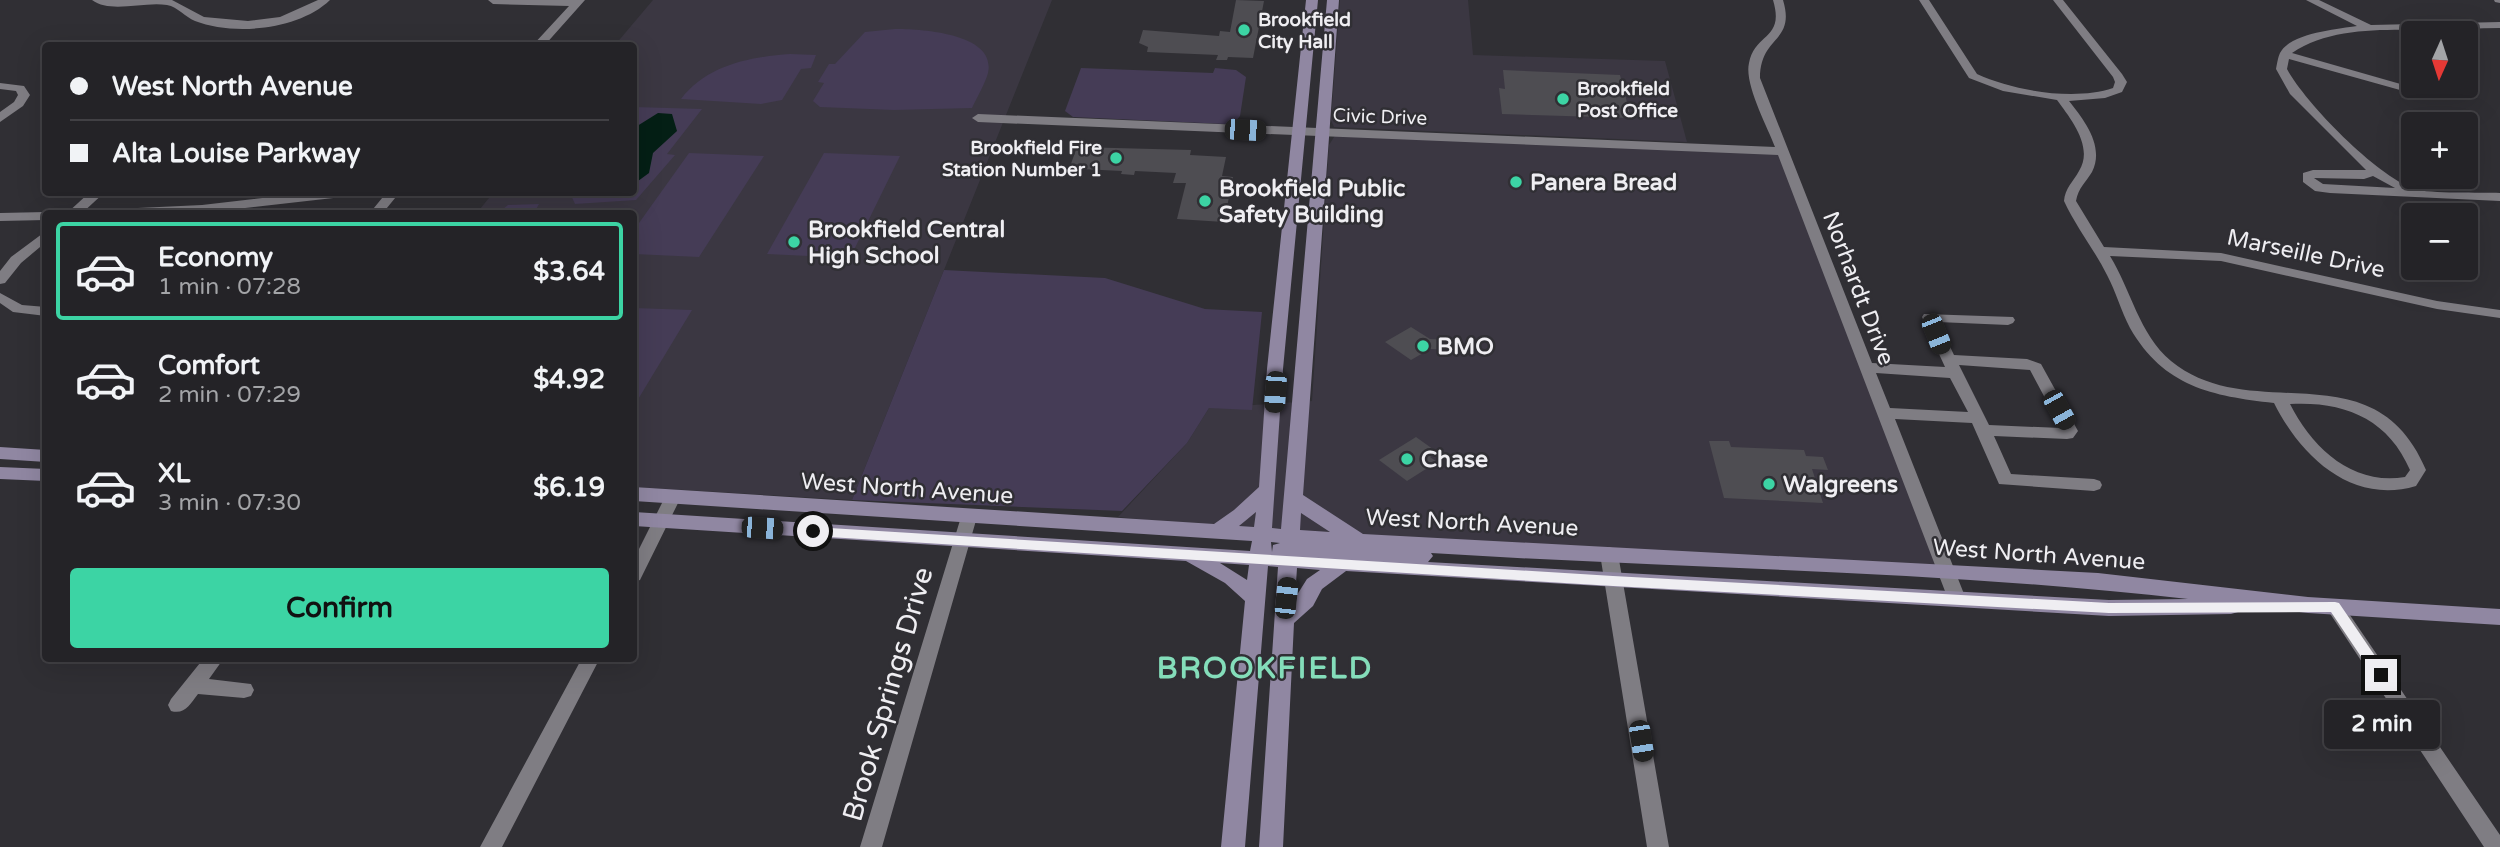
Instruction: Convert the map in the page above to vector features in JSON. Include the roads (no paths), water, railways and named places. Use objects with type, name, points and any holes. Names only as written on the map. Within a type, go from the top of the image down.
[{"type":"main road","points":[[1233,847],[1258,560],[1268,489],[1275,369],[1312,0]]},
{"type":"main road","points":[[1271,847],[1284,619],[1333,0]]},
{"type":"main road","points":[[0,453],[42,456]]},
{"type":"main road","points":[[0,473],[42,475]]},
{"type":"main road","points":[[1218,531],[1268,489]]},
{"type":"main road","name":"West North Avenue","points":[[637,494],[1262,534],[1291,549],[1341,565],[2109,608],[2308,605]]},
{"type":"main road","points":[[1294,498],[1321,518],[1362,540]]},
{"type":"main road","name":"West North Avenue","points":[[637,519],[1258,560],[1291,549],[1362,540],[1518,551],[2098,581],[2308,605],[2500,617]]},
{"type":"main road","points":[[1291,549],[1426,556],[1518,551]]},
{"type":"main road","points":[[1188,556],[1231,578],[1255,599]]},
{"type":"main road","points":[[1284,619],[1306,601],[1314,584],[1341,565]]},
{"type":"street","points":[[97,0],[160,2],[182,6],[199,19],[260,23],[298,17],[325,0]]},
{"type":"street","name":"Norhardt Drive","points":[[1778,0],[1783,14],[1782,27],[1755,53],[1752,64],[1754,78],[1957,599]]},
{"type":"street","points":[[1924,0],[1973,76],[2005,90],[2059,95],[2110,94],[2118,90],[2121,82],[2058,0]]},
{"type":"street","points":[[2311,0],[2365,26]]},
{"type":"street","points":[[493,1],[578,1]]},
{"type":"street","points":[[541,42],[578,1]]},
{"type":"street","points":[[2411,192],[2374,171],[2288,85],[2281,73],[2291,47],[2306,39],[2365,26],[2500,25]]},
{"type":"street","points":[[2287,55],[2400,87]]},
{"type":"street","points":[[0,86],[23,91],[19,104],[0,118]]},
{"type":"street","points":[[2059,95],[2091,146],[2091,160],[2070,191],[2070,201],[2101,251],[2139,330],[2168,368],[2214,390],[2280,399],[2340,401],[2373,415],[2394,433],[2416,462],[2418,470],[2410,482],[2380,486],[2336,470],[2308,442],[2280,399]]},
{"type":"street","name":"Civic Drive","points":[[978,118],[1781,151]]},
{"type":"street","points":[[2374,171],[2364,175],[2314,174],[2307,176],[2307,179],[2320,188],[2500,197]]},
{"type":"street","points":[[77,210],[94,196]]},
{"type":"street","points":[[181,210],[316,196]]},
{"type":"street","points":[[378,210],[391,196]]},
{"type":"street","points":[[0,217],[42,216]]},
{"type":"street","points":[[0,280],[16,260],[42,238]]},
{"type":"street","name":"Marseille Drive","points":[[2101,251],[2221,257],[2437,305],[2500,314]]},
{"type":"street","points":[[2,299],[18,309],[42,312]]},
{"type":"street","points":[[2008,320],[1929,317],[1942,350],[1954,366],[2005,480],[2094,485]]},
{"type":"street","points":[[1865,367],[2027,364],[2036,368],[2070,431],[2067,434],[1884,413]]},
{"type":"street","points":[[637,569],[673,497]]},
{"type":"street","name":"Brook Springs Drive","points":[[871,847],[969,517]]},
{"type":"street","points":[[1609,554],[1658,847]]},
{"type":"street","points":[[2335,607],[2496,847]]},
{"type":"street","points":[[178,705],[212,662]]},
{"type":"street","points":[[491,847],[589,662]]},
{"type":"street","points":[[193,686],[244,690]]},
{"type":"place","name":"Brookfield City Hall","points":[[1244,30]]},
{"type":"place","name":"Brookfield Post Office","points":[[1563,99]]},
{"type":"place","name":"Brookfield Fire Station Number 1","points":[[1116,158]]},
{"type":"place","name":"Panera Bread","points":[[1516,182]]},
{"type":"place","name":"Brookfield Public Safety Building","points":[[1205,201]]},
{"type":"place","name":"Brookfield Central High School","points":[[794,242]]},
{"type":"place","name":"BMO","points":[[1423,346]]},
{"type":"place","name":"Chase","points":[[1407,459]]},
{"type":"place","name":"Walgreens","points":[[1769,484]]},
{"type":"district","name":"BROOKFIELD","points":[[1265,668]]}]
